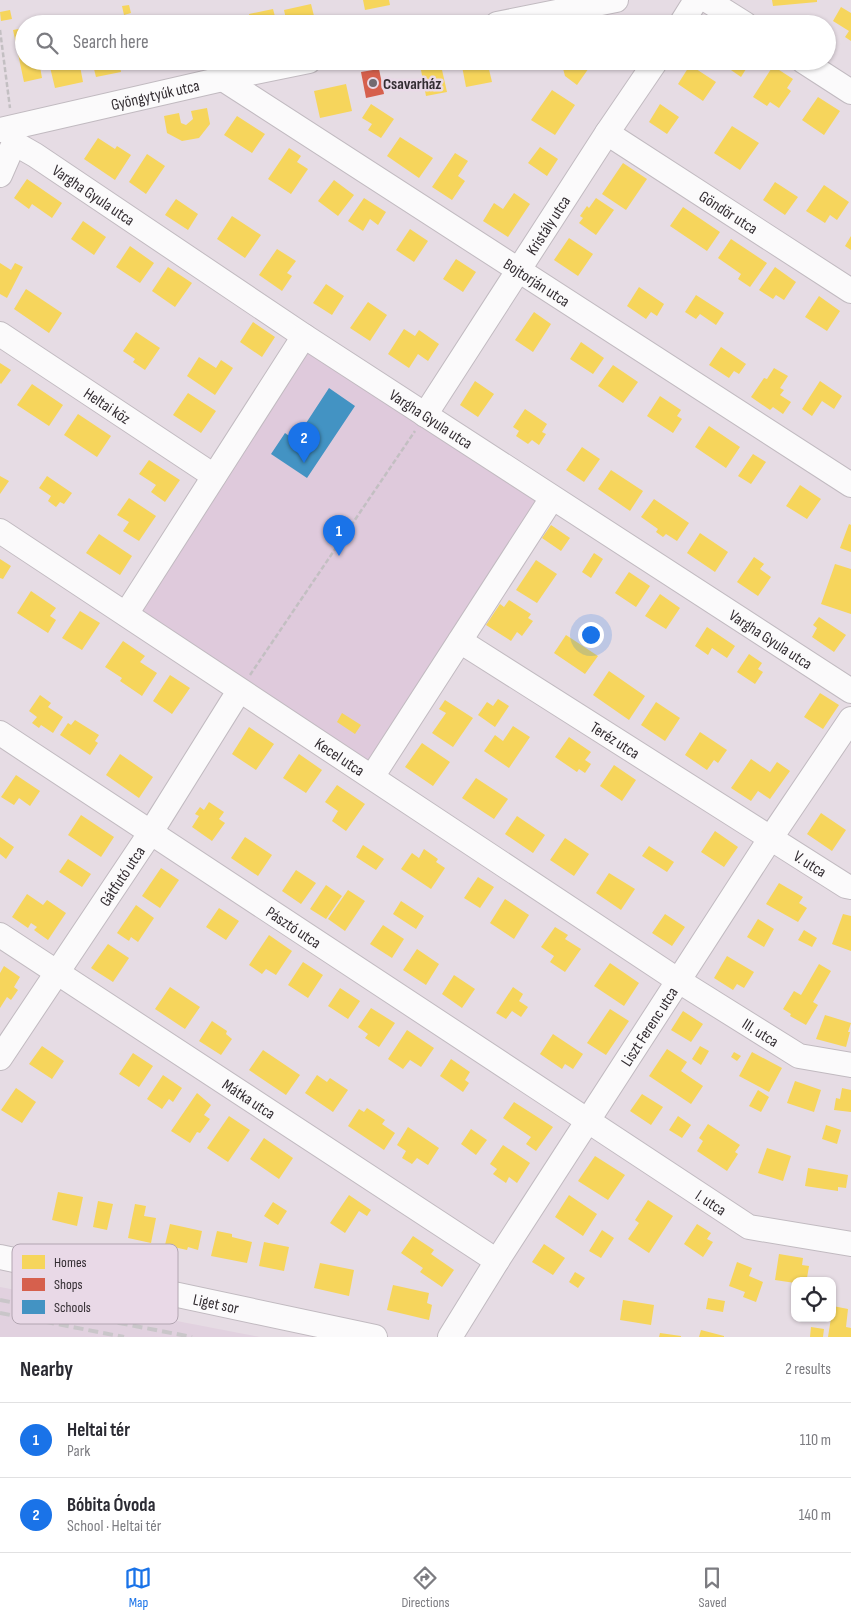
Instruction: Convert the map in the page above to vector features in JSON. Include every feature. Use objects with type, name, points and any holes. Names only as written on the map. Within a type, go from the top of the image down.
[{"type":"street","points":[[542,15],[616,0]]},
{"type":"street","points":[[687,15],[696,0]]},
{"type":"street","points":[[707,0],[731,15]]},
{"type":"street","name":"Gyöngytyúk utca","points":[[9,133],[266,70]]},
{"type":"street","name":"Kristály utca","points":[[425,415],[518,269],[650,70]]},
{"type":"street","points":[[817,70],[851,92]]},
{"type":"street","name":"Bojtorján utca","points":[[223,79],[851,485]]},
{"type":"street","points":[[0,175],[9,133]]},
{"type":"street","name":"Vargha Gyula utca","points":[[9,133],[34,155],[304,336],[851,691]]},
{"type":"street","name":"Göndör utca","points":[[607,133],[851,291]]},
{"type":"street","name":"Heltai köz","points":[[0,334],[214,476]]},
{"type":"street","points":[[126,614],[304,336]]},
{"type":"street","points":[[372,777],[552,498]]},
{"type":"street","name":"Kecel utca","points":[[0,531],[679,981]]},
{"type":"street","name":"Teréz utca","points":[[460,641],[770,839]]},
{"type":"street","name":"Gátfutó utca","points":[[0,1058],[150,832],[239,691]]},
{"type":"street","name":"Liszt Ferenc utca","points":[[450,1337],[497,1261],[589,1122],[770,839],[851,719]]},
{"type":"street","name":"Pásztó utca","points":[[0,733],[589,1122]]},
{"type":"street","name":"V. utca","points":[[770,839],[846,886],[851,887]]},
{"type":"street","name":"Mátka utca","points":[[0,935],[497,1261]]},
{"type":"street","name":"III. utca","points":[[679,981],[799,1056],[851,1065]]},
{"type":"street","name":"I. utca","points":[[589,1122],[749,1227],[851,1244]]},
{"type":"street","name":"Liget sor","points":[[178,1295],[374,1337]]},
{"type":"path","points":[[0,30],[9,133]]},
{"type":"path","points":[[239,691],[425,415]]},
{"type":"shaded area","points":[[304,336],[552,498],[372,777],[126,614]]},
{"type":"shaded area","points":[[0,1287],[12,1289],[12,1324],[178,1324],[178,1321],[260,1337],[0,1337]]},
{"type":"building: Homes","points":[[363,0],[389,0],[390,5],[365,10]]},
{"type":"building: Homes","points":[[772,0],[817,0],[817,2],[773,6]]},
{"type":"building: Homes","points":[[311,4],[314,15],[285,15],[284,10]]},
{"type":"building: Homes","points":[[129,5],[131,13],[124,15],[122,6]]},
{"type":"building: Homes","points":[[841,7],[851,13],[851,41],[845,37],[849,31],[836,23],[836,16]]},
{"type":"building: Homes","points":[[273,9],[275,15],[249,15]]},
{"type":"building: Homes","points":[[10,10],[12,19],[1,21],[0,12]]},
{"type":"building: Homes","points":[[21,70],[41,70],[42,78],[24,82]]},
{"type":"building: Homes","points":[[51,70],[81,70],[83,82],[55,88]]},
{"type":"building: Homes","points":[[94,70],[121,70],[121,72],[96,77]]},
{"type":"building: Homes","points":[[421,70],[442,70],[447,92],[426,96]]},
{"type":"building: Homes","points":[[463,70],[489,70],[492,82],[466,87]]},
{"type":"building: Homes","points":[[563,70],[588,70],[577,85],[565,76]]},
{"type":"building: Homes","points":[[687,70],[698,70],[716,82],[703,101],[678,84]]},
{"type":"building: Homes","points":[[731,70],[745,70],[741,77]]},
{"type":"building: Homes","points":[[770,70],[779,70],[793,79],[787,88],[791,91],[779,108],[770,102],[767,106],[753,97]]},
{"type":"building: Homes","points":[[346,84],[352,111],[320,118],[314,91]]},
{"type":"building: Homes","points":[[552,90],[575,105],[555,135],[531,120]]},
{"type":"building: Homes","points":[[818,97],[840,111],[824,135],[802,120]]},
{"type":"building: Homes","points":[[371,104],[394,119],[381,138],[368,130],[372,124],[362,118]]},
{"type":"building: Homes","points":[[660,104],[679,117],[667,134],[649,122]]},
{"type":"building: Homes","points":[[207,108],[210,124],[199,138],[182,141],[167,133],[164,116],[179,113],[181,123],[186,125],[193,119],[191,111]]},
{"type":"building: Homes","points":[[237,116],[265,134],[252,153],[224,135]]},
{"type":"building: Homes","points":[[732,126],[759,143],[740,170],[714,153]]},
{"type":"building: Homes","points":[[400,137],[433,158],[419,178],[387,156]]},
{"type":"building: Homes","points":[[98,138],[115,149],[117,146],[131,155],[115,180],[84,159]]},
{"type":"building: Homes","points":[[540,147],[558,159],[547,176],[528,163]]},
{"type":"building: Homes","points":[[289,148],[301,156],[297,162],[308,169],[291,194],[268,179]]},
{"type":"building: Homes","points":[[455,153],[468,161],[458,176],[465,181],[452,200],[432,187]]},
{"type":"building: Homes","points":[[147,154],[165,166],[146,194],[129,182]]},
{"type":"building: Homes","points":[[623,163],[647,179],[626,210],[602,194]]},
{"type":"building: Homes","points":[[27,179],[62,203],[52,218],[32,204],[29,209],[14,198]]},
{"type":"building: Homes","points":[[334,180],[354,195],[338,216],[318,201]]},
{"type":"building: Homes","points":[[775,182],[798,197],[785,215],[763,200]]},
{"type":"building: Homes","points":[[824,185],[849,202],[837,220],[830,215],[825,223],[806,211]]},
{"type":"building: Homes","points":[[514,193],[530,204],[508,237],[483,221],[494,203],[503,209]]},
{"type":"building: Homes","points":[[364,198],[386,212],[378,225],[370,219],[363,231],[348,221]]},
{"type":"building: Homes","points":[[596,198],[614,210],[596,235],[579,223],[583,218],[580,216]]},
{"type":"building: Homes","points":[[176,199],[198,214],[188,230],[165,215]]},
{"type":"building: Homes","points":[[683,207],[720,232],[707,251],[670,226]]},
{"type":"building: Homes","points":[[232,216],[261,235],[245,258],[217,239]]},
{"type":"building: Homes","points":[[83,221],[106,237],[94,255],[71,239]]},
{"type":"building: Homes","points":[[410,229],[428,241],[414,262],[396,250]]},
{"type":"building: Homes","points":[[851,236],[851,250],[845,246]]},
{"type":"building: Homes","points":[[569,238],[593,254],[578,276],[554,260]]},
{"type":"building: Homes","points":[[731,239],[767,263],[750,287],[738,279],[741,274],[718,258]]},
{"type":"building: Homes","points":[[130,246],[154,263],[140,283],[116,267]]},
{"type":"building: Homes","points":[[277,249],[296,261],[287,273],[292,276],[282,291],[259,275]]},
{"type":"building: Homes","points":[[456,259],[476,272],[463,292],[443,279]]},
{"type":"building: Homes","points":[[0,263],[11,270],[15,263],[23,267],[7,298],[0,294]]},
{"type":"building: Homes","points":[[168,267],[192,283],[175,307],[152,291]]},
{"type":"building: Homes","points":[[775,267],[796,282],[784,300],[776,295],[773,299],[759,290]]},
{"type":"building: Homes","points":[[326,284],[344,296],[332,315],[313,303]]},
{"type":"building: Homes","points":[[639,287],[664,304],[657,316],[651,312],[646,319],[627,306]]},
{"type":"building: Homes","points":[[26,289],[62,313],[49,333],[14,309]]},
{"type":"building: Homes","points":[[696,295],[724,313],[716,325],[700,314],[696,319],[685,312]]},
{"type":"building: Homes","points":[[819,296],[840,311],[827,331],[805,317]]},
{"type":"building: Homes","points":[[368,302],[387,315],[370,341],[350,328]]},
{"type":"building: Homes","points":[[534,312],[551,324],[533,352],[515,340]]},
{"type":"building: Homes","points":[[253,322],[275,337],[262,357],[240,342]]},
{"type":"building: Homes","points":[[404,329],[415,336],[419,330],[439,344],[428,361],[418,354],[409,368],[388,354]]},
{"type":"building: Homes","points":[[136,332],[160,348],[145,370],[133,362],[135,359],[123,351]]},
{"type":"building: Homes","points":[[581,342],[604,358],[593,374],[570,359]]},
{"type":"building: Homes","points":[[721,347],[746,364],[739,374],[734,371],[729,378],[709,365]]},
{"type":"building: Homes","points":[[199,357],[216,368],[221,360],[233,368],[215,395],[187,376]]},
{"type":"building: Homes","points":[[0,363],[11,370],[1,384],[0,383]]},
{"type":"building: Homes","points":[[613,365],[638,382],[623,403],[598,386]]},
{"type":"building: Homes","points":[[774,368],[788,376],[780,388],[784,390],[780,395],[791,402],[783,414],[773,407],[770,410],[751,397],[764,378],[767,379]]},
{"type":"building: Homes","points":[[475,381],[494,394],[478,417],[460,405]]},
{"type":"building: Homes","points":[[820,381],[842,396],[834,409],[822,401],[812,416],[802,409]]},
{"type":"building: Homes","points":[[32,384],[63,405],[49,426],[17,405]]},
{"type":"building: Homes","points":[[188,393],[216,411],[201,433],[173,415]]},
{"type":"building: Homes","points":[[660,396],[681,410],[677,416],[682,419],[673,433],[647,416]]},
{"type":"building: Homes","points":[[525,409],[547,424],[542,432],[546,434],[539,445],[532,440],[528,444],[516,436],[519,431],[513,427]]},
{"type":"building: Homes","points":[[78,414],[111,436],[97,457],[64,435]]},
{"type":"building: Homes","points":[[709,426],[740,447],[726,468],[695,447]]},
{"type":"building: Homes","points":[[582,447],[600,459],[584,482],[566,470]]},
{"type":"building: Homes","points":[[753,454],[766,462],[751,484],[738,476]]},
{"type":"building: Homes","points":[[149,460],[180,480],[165,502],[151,492],[156,485],[139,474]]},
{"type":"building: Homes","points":[[611,470],[643,491],[630,511],[598,489]]},
{"type":"building: Homes","points":[[0,476],[9,481],[0,494]]},
{"type":"building: Homes","points":[[47,476],[72,493],[64,504],[60,502],[56,507],[48,501],[51,496],[39,488]]},
{"type":"building: Homes","points":[[800,485],[821,499],[807,519],[786,506]]},
{"type":"building: Homes","points":[[129,498],[156,516],[139,541],[123,531],[129,522],[117,515]]},
{"type":"building: Homes","points":[[654,499],[689,523],[677,541],[666,534],[663,537],[656,532],[658,529],[641,517]]},
{"type":"building: Homes","points":[[849,524],[851,525],[851,552],[840,548]]},
{"type":"building: Homes","points":[[551,525],[570,538],[561,551],[542,538]]},
{"type":"building: Homes","points":[[700,533],[728,552],[715,572],[687,553]]},
{"type":"building: Homes","points":[[99,534],[132,556],[120,575],[86,553]]},
{"type":"building: Homes","points":[[594,553],[603,559],[591,578],[582,572]]},
{"type":"building: Homes","points":[[754,557],[764,564],[760,569],[771,577],[758,596],[737,582]]},
{"type":"building: Homes","points":[[0,559],[11,566],[3,579],[0,578]]},
{"type":"building: Homes","points":[[536,560],[557,574],[537,603],[516,590]]},
{"type":"building: Homes","points":[[835,564],[851,569],[851,614],[821,604]]},
{"type":"building: Homes","points":[[629,572],[650,586],[636,607],[615,593]]},
{"type":"building: Homes","points":[[31,591],[56,608],[50,616],[56,620],[48,633],[17,613]]},
{"type":"building: Homes","points":[[660,594],[680,608],[666,629],[645,616]]},
{"type":"building: Homes","points":[[509,600],[531,614],[528,618],[533,621],[522,636],[517,632],[511,641],[486,625],[500,604],[504,607]]},
{"type":"building: Homes","points":[[80,611],[100,623],[82,650],[62,638]]},
{"type":"building: Homes","points":[[819,617],[846,635],[834,652],[812,637],[817,628],[813,625]]},
{"type":"building: Homes","points":[[707,627],[735,646],[727,658],[712,648],[708,655],[695,646]]},
{"type":"building: Homes","points":[[566,635],[598,656],[585,674],[554,653]]},
{"type":"building: Homes","points":[[123,641],[145,656],[140,662],[157,673],[142,696],[120,681],[122,678],[105,667]]},
{"type":"building: Homes","points":[[749,654],[762,663],[758,669],[763,672],[755,684],[737,672]]},
{"type":"building: Homes","points":[[609,671],[645,696],[629,720],[593,695]]},
{"type":"building: Homes","points":[[170,675],[190,688],[172,714],[153,701]]},
{"type":"building: Homes","points":[[820,693],[839,705],[823,729],[804,717]]},
{"type":"building: Homes","points":[[40,695],[51,703],[48,707],[63,717],[53,733],[41,725],[39,728],[32,723],[37,717],[29,711]]},
{"type":"building: Homes","points":[[498,699],[509,706],[495,727],[478,715],[487,702],[493,706]]},
{"type":"building: Homes","points":[[445,700],[473,718],[453,747],[432,733],[446,713],[439,709]]},
{"type":"building: Homes","points":[[656,702],[680,718],[665,741],[641,725]]},
{"type":"building: Homes","points":[[342,713],[361,725],[355,734],[337,722]]},
{"type":"building: Homes","points":[[75,720],[99,735],[95,741],[98,743],[90,755],[60,735],[68,723],[71,725]]},
{"type":"building: Homes","points":[[513,726],[530,737],[509,768],[484,751],[495,735],[503,741]]},
{"type":"building: Homes","points":[[249,727],[274,744],[256,770],[232,754]]},
{"type":"building: Homes","points":[[700,732],[727,750],[718,763],[714,760],[707,770],[685,755]]},
{"type":"building: Homes","points":[[569,737],[591,752],[585,760],[591,764],[585,773],[579,769],[577,772],[555,757]]},
{"type":"building: Homes","points":[[422,743],[450,762],[433,786],[405,767]]},
{"type":"building: Homes","points":[[120,754],[153,777],[139,798],[106,775]]},
{"type":"building: Homes","points":[[299,754],[322,770],[306,793],[283,778]]},
{"type":"building: Homes","points":[[751,759],[770,772],[777,762],[790,771],[770,799],[758,791],[751,801],[731,788]]},
{"type":"building: Homes","points":[[614,765],[636,780],[622,801],[600,786]]},
{"type":"building: Homes","points":[[16,775],[40,791],[30,806],[19,798],[14,805],[1,797]]},
{"type":"building: Homes","points":[[476,778],[508,799],[494,819],[462,798]]},
{"type":"building: Homes","points":[[337,785],[365,804],[346,831],[332,821],[338,811],[325,802]]},
{"type":"building: Homes","points":[[209,802],[224,812],[219,819],[225,823],[212,841],[192,827],[199,816],[195,814],[200,807],[204,810]]},
{"type":"building: Homes","points":[[821,813],[846,830],[832,851],[807,834]]},
{"type":"building: Homes","points":[[81,815],[114,837],[101,857],[68,835]]},
{"type":"building: Homes","points":[[517,816],[545,835],[533,853],[505,834]]},
{"type":"building: Homes","points":[[715,831],[738,847],[724,867],[701,852]]},
{"type":"building: Homes","points":[[0,837],[14,847],[6,859],[0,854]]},
{"type":"building: Homes","points":[[245,837],[272,855],[258,876],[231,858]]},
{"type":"building: Homes","points":[[565,838],[589,854],[574,876],[550,860]]},
{"type":"building: Homes","points":[[363,845],[384,859],[376,870],[356,857]]},
{"type":"building: Homes","points":[[649,846],[674,862],[667,872],[642,856]]},
{"type":"building: Homes","points":[[424,849],[438,859],[436,862],[445,868],[431,889],[401,869],[412,853],[419,858]]},
{"type":"building: Homes","points":[[68,859],[91,874],[82,887],[59,872]]},
{"type":"building: Homes","points":[[161,868],[179,880],[160,908],[142,896]]},
{"type":"building: Homes","points":[[296,870],[316,883],[301,904],[282,891]]},
{"type":"building: Homes","points":[[609,873],[635,889],[621,910],[596,893]]},
{"type":"building: Homes","points":[[478,877],[494,887],[480,908],[464,898]]},
{"type":"building: Homes","points":[[779,883],[803,897],[799,903],[807,908],[798,922],[766,904]]},
{"type":"building: Homes","points":[[326,885],[342,896],[326,919],[310,909]]},
{"type":"building: Homes","points":[[348,890],[365,901],[345,931],[328,919]]},
{"type":"building: Homes","points":[[27,894],[43,905],[47,900],[66,913],[48,940],[34,930],[37,927],[31,923],[28,928],[12,917]]},
{"type":"building: Homes","points":[[505,899],[529,915],[514,939],[490,923]]},
{"type":"building: Homes","points":[[401,901],[424,916],[416,929],[393,914]]},
{"type":"building: Homes","points":[[136,905],[154,918],[138,942],[131,937],[129,941],[117,933]]},
{"type":"building: Homes","points":[[219,908],[239,921],[226,940],[206,927]]},
{"type":"building: Homes","points":[[665,914],[685,927],[672,946],[652,933]]},
{"type":"building: Homes","points":[[843,914],[851,916],[851,951],[832,944]]},
{"type":"building: Homes","points":[[758,919],[774,929],[764,947],[747,937]]},
{"type":"building: Homes","points":[[383,925],[404,939],[392,958],[370,944]]},
{"type":"building: Homes","points":[[555,927],[568,935],[565,939],[581,949],[565,972],[550,962],[554,956],[541,947]]},
{"type":"building: Homes","points":[[804,930],[817,938],[812,947],[798,940]]},
{"type":"building: Homes","points":[[269,935],[292,951],[276,975],[266,969],[262,974],[249,965]]},
{"type":"building: Homes","points":[[108,944],[129,958],[113,982],[91,968]]},
{"type":"building: Homes","points":[[417,949],[439,964],[426,985],[403,970]]},
{"type":"building: Homes","points":[[727,956],[754,972],[744,988],[737,984],[733,990],[714,978]]},
{"type":"building: Homes","points":[[303,962],[323,975],[308,998],[288,985]]},
{"type":"building: Homes","points":[[610,963],[639,983],[624,1006],[594,986]]},
{"type":"building: Homes","points":[[819,964],[831,971],[813,1002],[818,1005],[806,1025],[790,1016],[791,1014],[783,1009],[794,991],[801,995]]},
{"type":"building: Homes","points":[[4,966],[20,977],[14,987],[18,990],[11,1000],[7,997],[0,1008],[0,973]]},
{"type":"building: Homes","points":[[454,975],[475,989],[462,1008],[442,994]]},
{"type":"building: Homes","points":[[170,987],[200,1007],[185,1029],[155,1009]]},
{"type":"building: Homes","points":[[513,987],[523,994],[519,1001],[528,1007],[521,1017],[512,1011],[506,1019],[496,1013]]},
{"type":"building: Homes","points":[[340,988],[360,1001],[348,1019],[328,1006]]},
{"type":"building: Homes","points":[[371,1008],[395,1023],[379,1047],[365,1038],[368,1034],[358,1027]]},
{"type":"building: Homes","points":[[610,1009],[629,1021],[606,1055],[587,1043]]},
{"type":"building: Homes","points":[[683,1011],[703,1024],[691,1042],[671,1030]]},
{"type":"building: Homes","points":[[825,1015],[851,1023],[846,1047],[816,1039]]},
{"type":"building: Homes","points":[[212,1021],[227,1031],[226,1034],[232,1039],[221,1055],[199,1041]]},
{"type":"building: Homes","points":[[407,1030],[434,1048],[421,1067],[410,1060],[403,1069],[388,1059]]},
{"type":"building: Homes","points":[[553,1034],[583,1054],[573,1069],[565,1064],[562,1069],[540,1054]]},
{"type":"building: Homes","points":[[42,1046],[64,1061],[52,1079],[29,1064]]},
{"type":"building: Homes","points":[[700,1046],[709,1051],[701,1065],[692,1059]]},
{"type":"building: Homes","points":[[667,1049],[687,1062],[681,1071],[703,1086],[691,1104],[649,1076]]},
{"type":"building: Homes","points":[[263,1050],[300,1075],[286,1095],[249,1070]]},
{"type":"building: Homes","points":[[734,1052],[741,1056],[737,1061],[731,1057]]},
{"type":"building: Homes","points":[[752,1052],[782,1068],[769,1092],[739,1076]]},
{"type":"building: Homes","points":[[133,1053],[153,1066],[139,1087],[119,1074]]},
{"type":"building: Homes","points":[[451,1059],[470,1072],[465,1080],[469,1083],[463,1092],[440,1076]]},
{"type":"building: Homes","points":[[163,1075],[182,1088],[173,1102],[169,1099],[162,1109],[147,1099]]},
{"type":"building: Homes","points":[[317,1075],[327,1082],[330,1078],[348,1090],[333,1112],[305,1093]]},
{"type":"building: Homes","points":[[795,1081],[821,1090],[814,1112],[787,1103]]},
{"type":"building: Homes","points":[[16,1088],[36,1102],[22,1123],[1,1110]]},
{"type":"building: Homes","points":[[842,1088],[851,1090],[851,1112],[834,1110],[836,1098],[840,1099]]},
{"type":"building: Homes","points":[[758,1090],[769,1097],[761,1112],[749,1106]]},
{"type":"building: Homes","points":[[197,1093],[211,1105],[204,1115],[210,1119],[200,1133],[197,1132],[190,1143],[171,1131]]},
{"type":"building: Homes","points":[[642,1094],[663,1107],[651,1125],[630,1111]]},
{"type":"building: Homes","points":[[514,1102],[553,1127],[536,1151],[526,1144],[531,1137],[503,1118]]},
{"type":"building: Homes","points":[[367,1108],[385,1120],[382,1124],[395,1133],[384,1150],[348,1126],[359,1109],[364,1112]]},
{"type":"building: Homes","points":[[229,1116],[250,1130],[228,1162],[207,1148]]},
{"type":"building: Homes","points":[[678,1116],[691,1125],[682,1138],[669,1130]]},
{"type":"building: Homes","points":[[708,1124],[740,1145],[735,1152],[738,1154],[727,1171],[697,1151],[703,1141],[699,1138]]},
{"type":"building: Homes","points":[[826,1125],[841,1130],[837,1144],[822,1139]]},
{"type":"building: Homes","points":[[408,1127],[439,1148],[428,1165],[417,1158],[412,1164],[402,1158],[406,1151],[397,1145]]},
{"type":"building: Homes","points":[[471,1129],[487,1140],[476,1155],[461,1144]]},
{"type":"building: Homes","points":[[264,1138],[293,1158],[279,1179],[250,1159]]},
{"type":"building: Homes","points":[[503,1145],[530,1163],[517,1183],[509,1177],[506,1183],[493,1174],[497,1169],[490,1164]]},
{"type":"building: Homes","points":[[767,1148],[791,1156],[783,1181],[758,1173]]},
{"type":"building: Homes","points":[[595,1156],[625,1175],[608,1200],[578,1181]]},
{"type":"building: Homes","points":[[808,1168],[848,1175],[846,1188],[838,1187],[838,1191],[805,1186]]},
{"type":"building: Homes","points":[[58,1192],[83,1197],[77,1226],[52,1220]]},
{"type":"building: Homes","points":[[349,1195],[371,1210],[367,1216],[359,1211],[345,1233],[330,1223]]},
{"type":"building: Homes","points":[[569,1195],[597,1214],[583,1236],[555,1217]]},
{"type":"building: Homes","points":[[648,1200],[673,1216],[649,1253],[628,1239],[639,1223],[635,1220]]},
{"type":"building: Homes","points":[[98,1201],[113,1204],[107,1230],[93,1227]]},
{"type":"building: Homes","points":[[273,1202],[287,1211],[278,1225],[264,1216]]},
{"type":"building: Homes","points":[[135,1204],[146,1206],[144,1216],[156,1218],[151,1243],[128,1238]]},
{"type":"building: Homes","points":[[170,1224],[202,1231],[198,1250],[188,1247],[187,1250],[178,1248],[178,1244],[165,1244]]},
{"type":"building: Homes","points":[[697,1224],[711,1233],[707,1239],[713,1242],[703,1257],[684,1244]]},
{"type":"building: Homes","points":[[602,1230],[614,1238],[601,1258],[589,1251]]},
{"type":"building: Homes","points":[[217,1231],[232,1234],[232,1237],[252,1242],[247,1263],[211,1256]]},
{"type":"building: Homes","points":[[413,1236],[434,1250],[431,1254],[454,1270],[442,1287],[420,1272],[423,1268],[401,1253]]},
{"type":"building: Homes","points":[[264,1242],[289,1247],[284,1271],[259,1266]]},
{"type":"building: Homes","points":[[544,1244],[565,1258],[553,1275],[532,1262]]},
{"type":"building: Homes","points":[[779,1254],[803,1258],[802,1265],[809,1266],[807,1277],[791,1277],[791,1282],[775,1280]]},
{"type":"building: Homes","points":[[737,1262],[752,1268],[749,1276],[763,1282],[756,1302],[743,1297],[745,1292],[729,1286]]},
{"type":"building: Homes","points":[[320,1263],[354,1270],[349,1296],[314,1288]]},
{"type":"building: Homes","points":[[575,1272],[585,1278],[578,1288],[569,1282]]},
{"type":"building: Homes","points":[[393,1285],[429,1293],[427,1303],[432,1305],[429,1320],[387,1310]]},
{"type":"building: Homes","points":[[708,1298],[725,1301],[723,1312],[706,1309]]},
{"type":"building: Homes","points":[[623,1300],[654,1305],[651,1325],[620,1320]]},
{"type":"building: Homes","points":[[836,1307],[848,1309],[846,1327],[851,1328],[851,1337],[828,1337],[830,1322],[836,1322]]},
{"type":"building: Homes","points":[[811,1327],[824,1329],[823,1337],[810,1337]]},
{"type":"building: Homes","points":[[701,1330],[724,1336],[724,1337],[699,1337]]},
{"type":"building: Homes","points":[[660,1333],[681,1336],[681,1337],[659,1337]]},
{"type":"building: Shops","name":"Csavarház","points":[[379,70],[384,94],[366,98],[361,72]]},
{"type":"building: Schools","points":[[329,388],[355,406],[307,478],[271,454],[285,433],[295,440]]},
{"type":"railway","points":[[0,1300],[12,1302]]},
{"type":"railway","points":[[0,1313],[12,1315]]},
{"type":"railway","points":[[57,1324],[124,1337]]},
{"type":"railway","points":[[125,1324],[192,1337]]},
{"type":"place","name":"Csavarház","points":[[373,83]]},
{"type":"place","name":"Bóbita Óvoda","points":[[304,463]]},
{"type":"place","name":"Heltai tér","points":[[339,556]]}]
